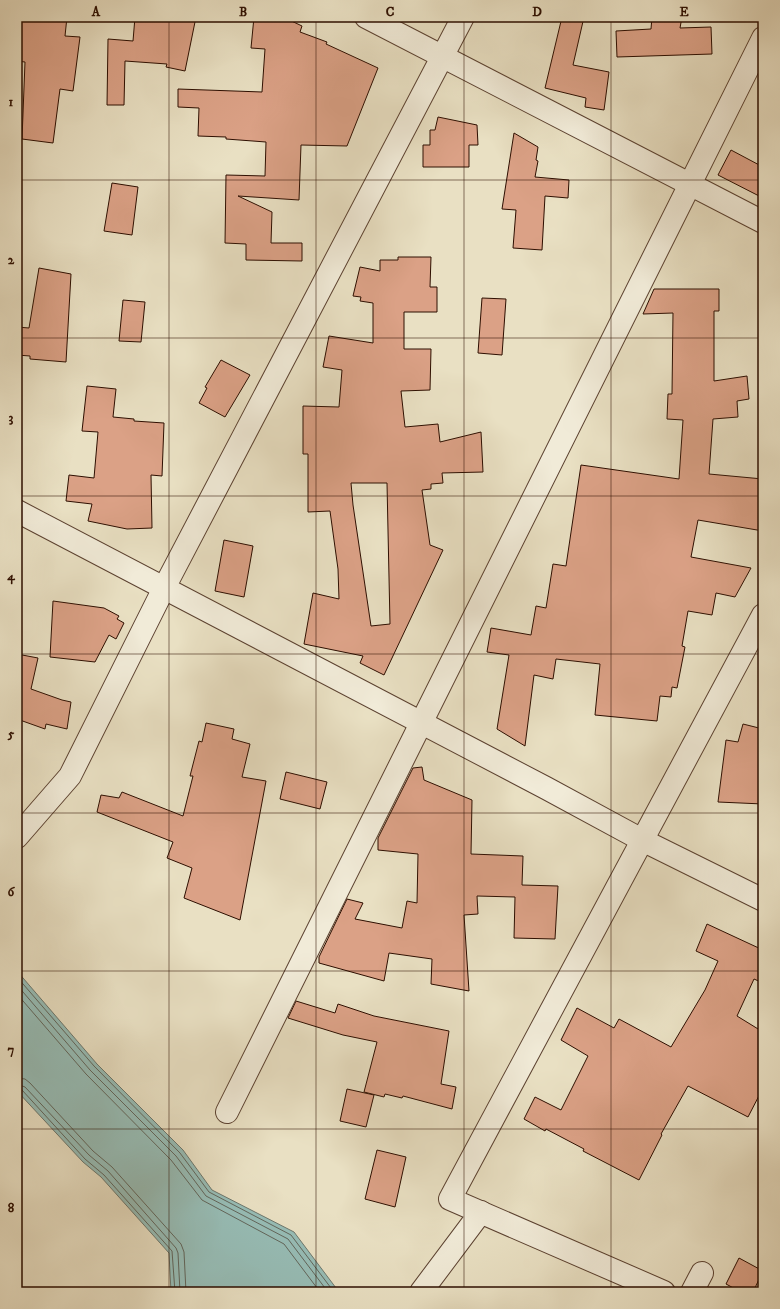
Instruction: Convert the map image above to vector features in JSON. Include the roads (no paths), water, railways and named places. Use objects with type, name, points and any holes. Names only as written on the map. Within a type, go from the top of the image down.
[{"type":"street","points":[[366,17],[763,222]]},
{"type":"street","points":[[17,837],[70,776],[164,588],[441,56],[463,17]]},
{"type":"street","points":[[227,1112],[763,38]]},
{"type":"street","points":[[17,512],[642,840],[763,900]]},
{"type":"street","points":[[664,1292],[450,1199],[763,615]]},
{"type":"street","points":[[422,1292],[481,1212]]},
{"type":"street","points":[[692,1292],[702,1273]]},
{"type":"water","points":[[17,971],[97,1064],[183,1150],[212,1190],[294,1232],[339,1292],[171,1292],[169,1253],[101,1177],[83,1162],[17,1091]]}]
